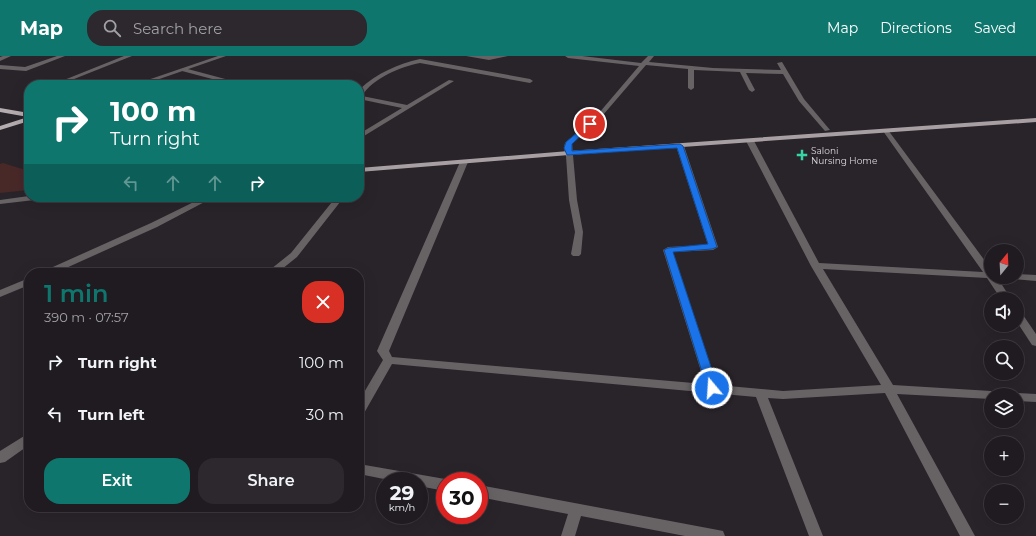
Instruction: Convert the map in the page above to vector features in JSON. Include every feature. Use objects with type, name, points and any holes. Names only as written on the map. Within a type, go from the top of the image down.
[{"type":"highway","points":[[0,110],[24,114]]},
{"type":"highway","points":[[0,128],[24,121]]},
{"type":"main road","points":[[364,170],[568,151],[1036,115]]},
{"type":"main road","points":[[364,170],[464,162],[568,151],[680,146],[1036,120]]},
{"type":"street","points":[[0,59],[8,56]]},
{"type":"street","points":[[0,67],[26,69],[62,56]]},
{"type":"street","points":[[67,80],[129,56]]},
{"type":"street","points":[[152,80],[223,56]]},
{"type":"street","points":[[469,56],[489,58],[505,56]]},
{"type":"street","points":[[572,56],[691,68],[785,72]]},
{"type":"street","points":[[576,254],[579,232],[573,200],[568,151],[569,143],[601,114],[651,56]]},
{"type":"street","points":[[364,89],[372,82],[408,64],[420,61],[438,61],[530,81]]},
{"type":"street","points":[[780,64],[801,100],[828,130]]},
{"type":"street","points":[[691,68],[691,88]]},
{"type":"street","points":[[184,70],[223,80]]},
{"type":"street","points":[[742,71],[752,90]]},
{"type":"street","points":[[364,134],[452,81]]},
{"type":"street","points":[[364,98],[372,101],[407,107]]},
{"type":"street","points":[[886,131],[984,266]]},
{"type":"street","points":[[750,141],[816,266],[889,389],[968,536]]},
{"type":"street","points":[[680,146],[712,247],[668,250],[712,388]]},
{"type":"street","points":[[464,162],[383,352],[389,360],[783,395],[889,389],[984,395]]},
{"type":"street","points":[[0,202],[24,199]]},
{"type":"street","points":[[58,268],[154,225],[200,202]]},
{"type":"street","points":[[278,268],[294,255],[336,202]]},
{"type":"street","points":[[816,266],[984,276]]},
{"type":"street","points":[[1024,277],[1036,278]]},
{"type":"street","points":[[0,294],[24,283]]},
{"type":"street","points":[[1024,324],[1036,342]]},
{"type":"street","points":[[364,403],[389,360]]},
{"type":"street","points":[[760,393],[816,536]]},
{"type":"street","points":[[1024,397],[1036,398]]},
{"type":"street","points":[[0,458],[24,441]]},
{"type":"street","points":[[364,470],[436,483]]},
{"type":"street","points":[[488,493],[718,536]]},
{"type":"street","points":[[568,536],[576,509]]},
{"type":"shaded area","points":[[3,163],[24,169],[24,191],[0,193],[0,164]]},
{"type":"place","name":"Saloni Nursing Home","points":[[802,155]]},
{"type":"route","points":[[590,124],[569,143],[569,153],[680,146],[712,247],[668,250],[712,388]]}]
